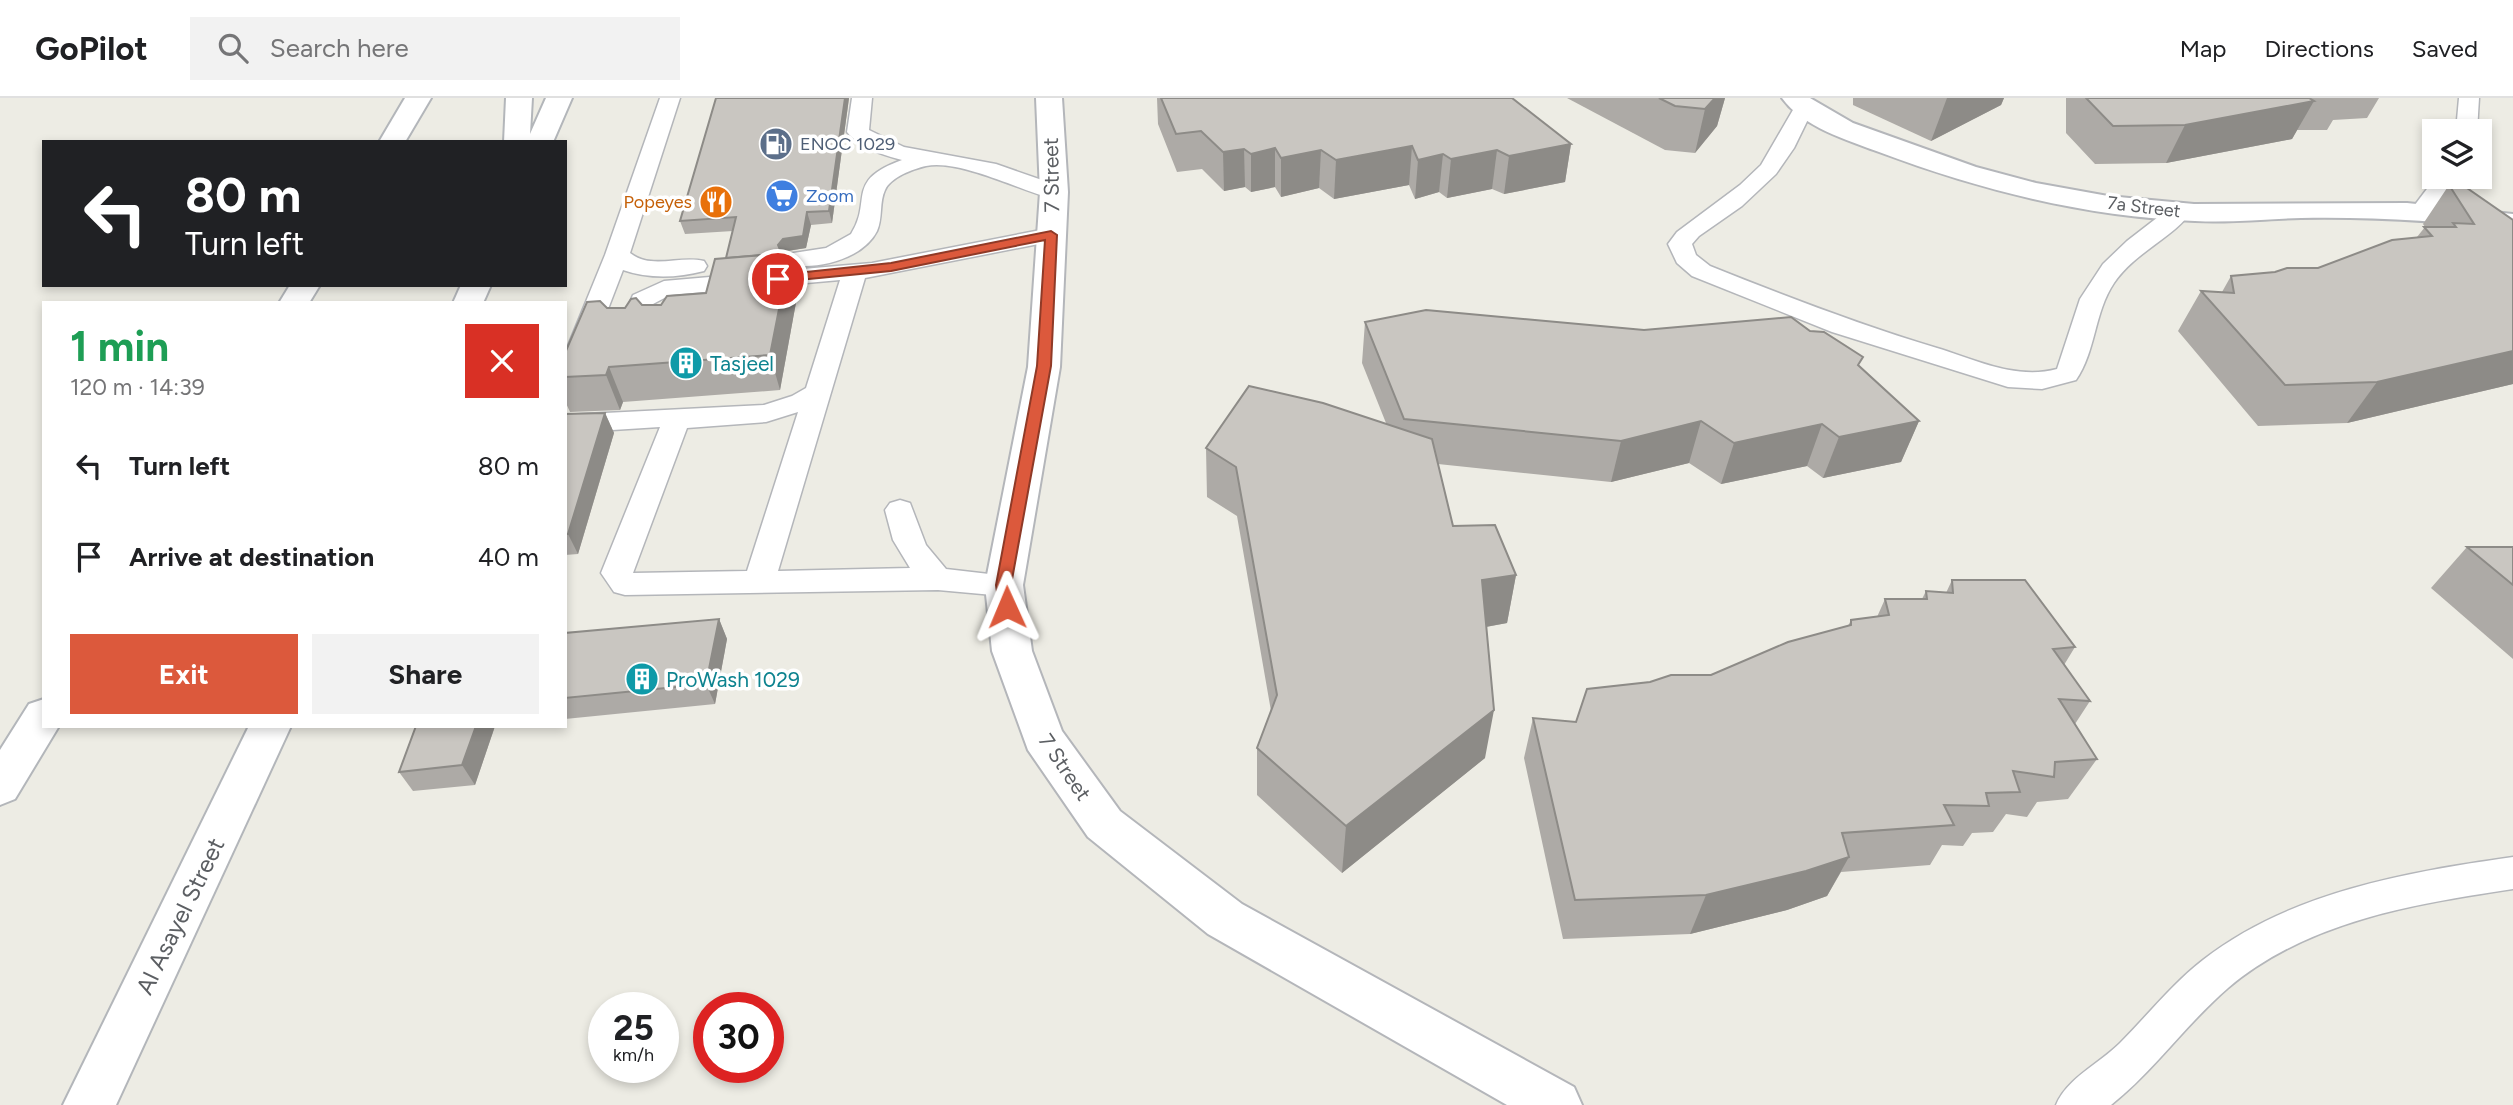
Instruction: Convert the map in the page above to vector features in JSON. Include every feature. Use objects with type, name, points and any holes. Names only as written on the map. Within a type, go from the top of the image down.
[{"type":"street","points":[[393,140],[418,98]]},
{"type":"street","points":[[517,140],[519,98]]},
{"type":"street","points":[[541,140],[559,98]]},
{"type":"street","name":"7 Street","points":[[1049,98],[1054,192],[1044,366],[1004,585],[1012,651],[1043,738],[1104,824],[1225,919],[1556,1105]]},
{"type":"street","name":"7a Street","points":[[1799,102],[1861,135],[1926,160],[1999,182],[2085,200],[2179,212],[2423,210],[2513,223]]},
{"type":"street","points":[[0,787],[42,718]]},
{"type":"street","name":"Al Asayel Street","points":[[89,1105],[269,728]]},
{"type":"lane","points":[[567,382],[617,255],[670,98]]},
{"type":"lane","points":[[862,98],[858,132],[883,148],[924,159],[993,170],[1054,192]]},
{"type":"lane","points":[[2468,119],[2469,98]]},
{"type":"lane","points":[[1799,102],[1781,158],[1734,201],[1687,232],[1680,244],[1685,258],[1701,271],[1829,322],[2008,379],[2042,382],[2067,374],[2077,359],[2085,317],[2102,280],[2123,253],[2179,212]]},
{"type":"lane","points":[[617,255],[633,266],[661,269],[811,258],[831,254],[848,246],[865,232],[876,185],[887,174],[924,159]]},
{"type":"lane","points":[[2423,210],[2438,189]]},
{"type":"lane","points":[[629,334],[642,300],[650,293],[664,288],[855,272],[1051,235]]},
{"type":"lane","points":[[758,584],[855,272]]},
{"type":"lane","points":[[673,313],[705,285]]},
{"type":"lane","points":[[567,423],[605,413],[766,413],[802,402],[818,392]]},
{"type":"lane","points":[[656,413],[675,426],[617,578],[631,586],[938,579],[1004,585]]},
{"type":"lane","points":[[900,510],[904,535],[916,558],[938,579]]},
{"type":"lane","points":[[2077,1105],[2130,1062],[2178,1008],[2230,963],[2318,916],[2417,886],[2513,873]]},
{"type":"building","name":"ENOC 1029","points":[[716,98],[845,98],[829,211],[807,212],[803,236],[783,239],[778,245],[784,253],[726,258],[736,217],[680,221]]},
{"type":"building","points":[[1161,98],[1512,98],[1571,144],[1509,156],[1497,150],[1451,159],[1443,154],[1418,160],[1412,146],[1336,160],[1321,150],[1281,158],[1275,148],[1251,154],[1244,149],[1223,152],[1201,131],[1176,134]]},
{"type":"building","points":[[1659,98],[1715,98],[1705,109],[1675,106]]},
{"type":"building","points":[[2086,98],[2309,98],[2314,101],[2185,125],[2113,126]]},
{"type":"building","points":[[2452,189],[2468,189],[2513,220],[2513,351],[2377,382],[2285,385],[2201,291],[2234,293],[2231,276],[2275,272],[2287,268],[2318,268],[2392,240],[2432,236],[2424,227],[2456,227],[2453,223],[2474,224]]},
{"type":"building","points":[[790,253],[770,355],[609,367],[606,375],[567,377],[567,348],[587,302],[600,301],[607,308],[625,308],[631,299],[636,298],[642,305],[661,305],[667,296],[706,293],[715,259]]},
{"type":"building","points":[[1426,310],[1644,330],[1791,317],[1810,331],[1824,332],[1863,357],[1858,365],[1919,421],[1839,437],[1822,424],[1734,443],[1701,421],[1621,441],[1404,419],[1365,322]]},
{"type":"building","points":[[1249,386],[1323,403],[1432,439],[1453,526],[1495,525],[1516,575],[1482,580],[1494,710],[1346,826],[1257,748],[1277,695],[1236,467],[1206,448]]},
{"type":"building","points":[[605,413],[568,534],[567,534],[567,414]]},
{"type":"building","points":[[2467,547],[2513,547],[2513,585]]},
{"type":"building","points":[[1952,580],[2025,580],[2075,647],[2053,649],[2090,701],[2059,699],[2097,759],[2055,762],[2054,777],[2013,771],[2020,792],[1986,793],[1989,806],[1944,805],[1954,825],[1842,833],[1849,857],[1806,871],[1706,895],[1575,900],[1533,718],[1576,722],[1587,689],[1650,682],[1671,675],[1711,675],[1788,642],[1851,625],[1851,620],[1889,615],[1885,599],[1927,599],[1926,591],[1953,593]]},
{"type":"building","name":"ProWash 1029","points":[[719,619],[706,684],[567,698],[567,633]]},
{"type":"building","points":[[415,728],[475,728],[462,765],[399,772]]},
{"type":"place","name":"ENOC 1029","points":[[776,144]]},
{"type":"place","name":"Zoom","points":[[782,196]]},
{"type":"place","name":"Popeyes","points":[[716,202]]},
{"type":"place","name":"Tasjeel","points":[[686,363]]},
{"type":"place","name":"ProWash 1029","points":[[642,679]]},
{"type":"route","points":[[778,279],[891,267],[1051,235],[1044,366],[1004,585],[1007,607]]}]
